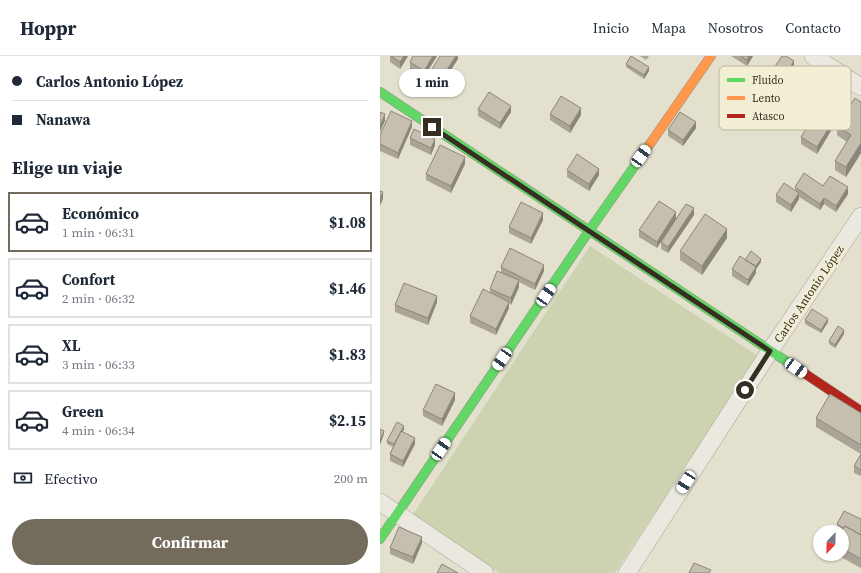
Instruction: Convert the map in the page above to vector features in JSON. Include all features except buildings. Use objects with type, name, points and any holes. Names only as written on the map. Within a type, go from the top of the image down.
[{"type":"street","points":[[380,539],[589,231],[711,56]]},
{"type":"street","points":[[813,56],[828,66]]},
{"type":"street","points":[[851,81],[861,87]]},
{"type":"street","points":[[380,92],[861,412]]},
{"type":"street","name":"Carlos Antonio López","points":[[627,573],[770,351],[861,216]]},
{"type":"street","points":[[380,502],[484,573]]},
{"type":"green space","points":[[590,246],[758,356],[615,573],[499,573],[412,516]]},
{"type":"traffic: fast","points":[[380,92],[801,371]]},
{"type":"traffic: fast","points":[[380,539],[589,231],[650,144]]},
{"type":"traffic: slow","points":[[650,144],[711,56]]},
{"type":"traffic: jam","points":[[801,371],[861,411]]},
{"type":"route","points":[[432,127],[770,351],[745,390]]}]
